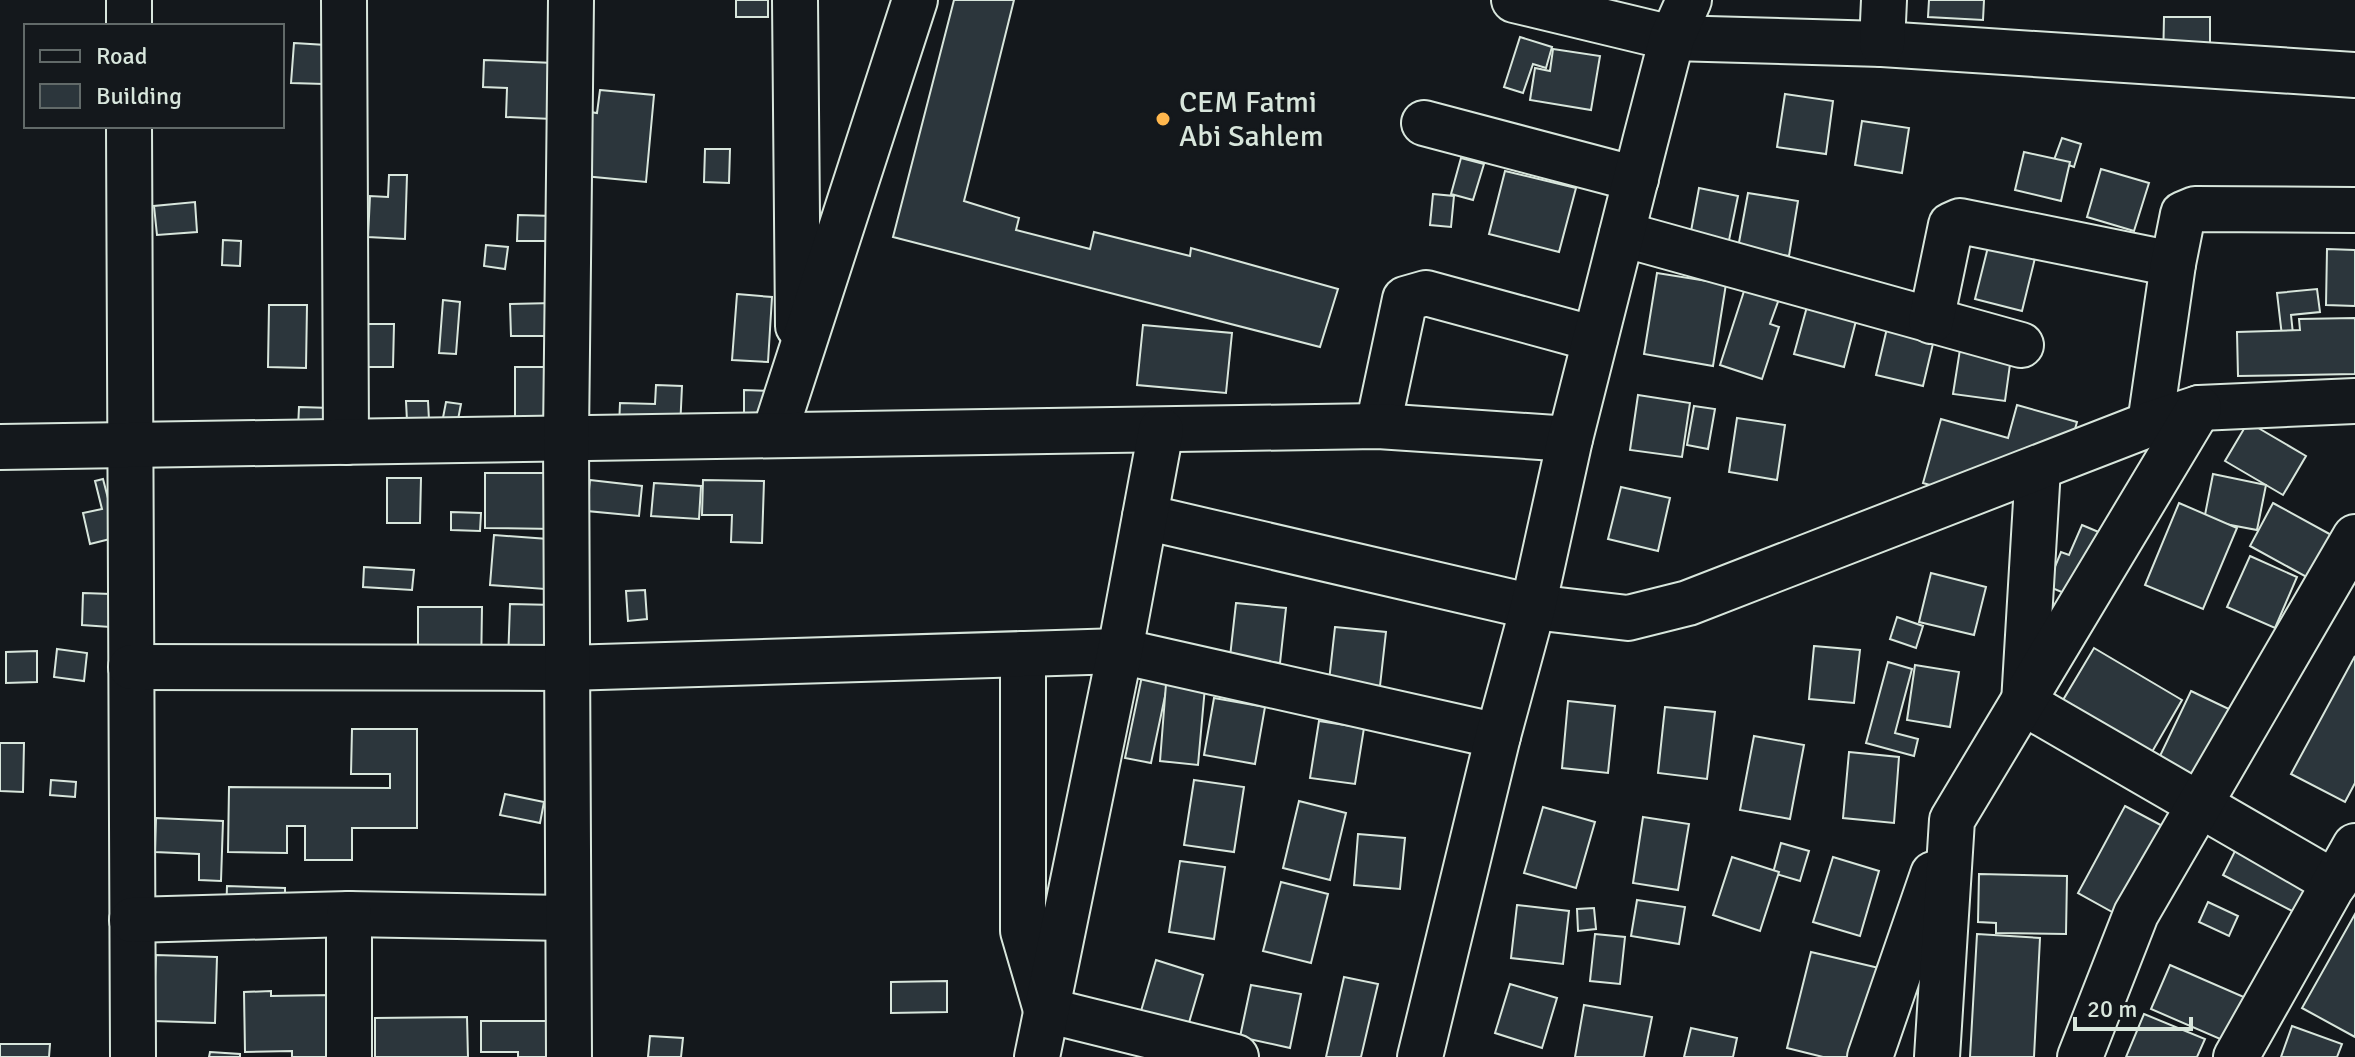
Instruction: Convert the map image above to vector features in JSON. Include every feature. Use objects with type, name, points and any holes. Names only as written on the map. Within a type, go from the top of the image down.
[{"type":"street","points":[[129,0],[129,24]]},
{"type":"street","points":[[344,0],[346,442]]},
{"type":"street","points":[[569,1057],[566,438],[571,0]]},
{"type":"street","points":[[795,0],[798,363]]},
{"type":"street","points":[[774,435],[915,0]]},
{"type":"street","points":[[1514,0],[1882,44],[2355,75]]},
{"type":"street","points":[[1882,44],[1884,0]]},
{"type":"street","points":[[1420,1057],[1498,736],[1533,607],[1595,339],[1680,19]]},
{"type":"street","points":[[1424,123],[1636,179]]},
{"type":"street","points":[[129,128],[133,1057]]},
{"type":"street","points":[[2150,424],[2183,214],[2195,209],[2355,210]]},
{"type":"street","points":[[1931,321],[1951,225],[1960,221],[2173,264]]},
{"type":"street","points":[[1622,234],[2021,345]]},
{"type":"street","points":[[1378,426],[1405,299],[1426,293],[1595,339]]},
{"type":"street","points":[[1145,517],[1533,607],[1628,618],[1688,603],[2150,424],[2199,408],[2355,401]]},
{"type":"street","points":[[1870,1057],[1952,820],[2199,408]]},
{"type":"street","points":[[0,447],[1378,426],[1570,439]]},
{"type":"street","points":[[1037,1057],[1120,651],[1161,430]]},
{"type":"street","points":[[2024,703],[2038,468]]},
{"type":"street","points":[[2080,1057],[2136,914],[2355,537]]},
{"type":"street","points":[[131,667],[567,668],[1120,651],[1498,736]]},
{"type":"street","points":[[1023,654],[1023,931],[1046,1010]]},
{"type":"street","points":[[2024,703],[2200,804],[2345,864],[2236,1057]]},
{"type":"street","points":[[1937,1057],[1952,820]]},
{"type":"street","points":[[132,920],[349,914],[568,918]]},
{"type":"street","points":[[349,914],[349,1057]]},
{"type":"street","points":[[1046,1010],[1236,1057]]},
{"type":"building","points":[[736,0],[768,0],[768,17],[736,17]]},
{"type":"building","points":[[954,0],[1014,0],[964,201],[1019,218],[1016,230],[1090,249],[1094,232],[1190,256],[1191,248],[1338,289],[1320,347],[893,237]]},
{"type":"building","points":[[1929,0],[1984,0],[1983,20],[1928,17]]},
{"type":"building","points":[[2164,17],[2210,17],[2210,65],[2163,65]]},
{"type":"building","points":[[1520,37],[1552,47],[1546,68],[1533,64],[1523,93],[1504,87]]},
{"type":"building","points":[[294,43],[326,45],[324,84],[291,83]]},
{"type":"building","points":[[1553,49],[1600,56],[1591,110],[1530,100],[1535,68],[1550,71]]},
{"type":"building","points":[[484,60],[554,63],[552,119],[506,117],[507,88],[483,87]]},
{"type":"building","points":[[600,90],[654,95],[646,182],[584,176],[590,112],[597,113]]},
{"type":"building","points":[[1785,94],[1833,101],[1826,154],[1777,147]]},
{"type":"building","points":[[1862,121],[1909,128],[1902,173],[1855,165]]},
{"type":"building","points":[[2062,138],[2081,144],[2074,167],[2054,160]]},
{"type":"building","points":[[705,149],[730,149],[729,183],[704,182]]},
{"type":"building","points":[[2024,152],[2070,162],[2061,201],[2015,190]]},
{"type":"building","points":[[1461,158],[1484,164],[1473,200],[1451,194]]},
{"type":"building","points":[[2101,169],[2149,183],[2134,231],[2087,217]]},
{"type":"building","points":[[1505,171],[1576,188],[1559,252],[1489,234]]},
{"type":"building","points":[[389,175],[407,175],[405,239],[368,237],[370,196],[388,197]]},
{"type":"building","points":[[1699,188],[1738,196],[1724,265],[1686,258]]},
{"type":"building","points":[[1748,193],[1798,201],[1789,256],[1738,248]]},
{"type":"building","points":[[1433,194],[1454,196],[1451,227],[1430,225]]},
{"type":"building","points":[[195,202],[197,232],[157,235],[154,206]]},
{"type":"building","points":[[518,215],[554,216],[553,241],[517,241]]},
{"type":"building","points":[[223,240],[241,241],[240,266],[222,265]]},
{"type":"building","points":[[486,245],[508,247],[505,269],[484,266]]},
{"type":"building","points":[[1988,247],[2035,258],[2022,311],[1975,299]]},
{"type":"building","points":[[2327,249],[2355,250],[2355,306],[2326,305]]},
{"type":"building","points":[[1657,273],[1726,284],[1713,366],[1644,354]]},
{"type":"building","points":[[1745,288],[1779,299],[1770,324],[1779,327],[1762,379],[1720,365]]},
{"type":"building","points":[[2317,289],[2320,312],[2291,315],[2293,334],[2282,336],[2277,293]]},
{"type":"building","points":[[737,294],[772,297],[768,362],[732,360]]},
{"type":"building","points":[[443,300],[460,302],[456,354],[439,353]]},
{"type":"building","points":[[553,303],[553,336],[511,336],[510,304]]},
{"type":"building","points":[[1808,303],[1857,317],[1844,367],[1794,354]]},
{"type":"building","points":[[269,305],[307,305],[306,368],[268,367]]},
{"type":"building","points":[[2355,318],[2355,374],[2238,376],[2237,332],[2300,330],[2299,319]]},
{"type":"building","points":[[365,324],[394,324],[393,367],[365,367]]},
{"type":"building","points":[[1888,324],[1935,335],[1923,386],[1876,375]]},
{"type":"building","points":[[1143,325],[1232,333],[1226,393],[1137,385]]},
{"type":"building","points":[[1961,343],[2012,350],[2005,401],[1953,394]]},
{"type":"building","points":[[515,367],[548,367],[548,425],[515,425]]},
{"type":"building","points":[[656,385],[682,386],[680,429],[619,427],[620,403],[655,404]]},
{"type":"building","points":[[744,390],[773,391],[772,432],[744,431]]},
{"type":"building","points":[[1638,395],[1690,403],[1682,457],[1630,450]]},
{"type":"building","points":[[406,401],[428,401],[429,420],[407,421]]},
{"type":"building","points":[[446,402],[461,404],[456,430],[441,428]]},
{"type":"building","points":[[2017,405],[2077,422],[2064,468],[2000,505],[1923,483],[1941,419],[2008,438]]},
{"type":"building","points":[[1694,406],[1715,409],[1708,449],[1687,445]]},
{"type":"building","points":[[299,407],[331,408],[330,430],[298,428]]},
{"type":"building","points":[[1737,418],[1785,425],[1777,480],[1729,472]]},
{"type":"building","points":[[2248,422],[2306,456],[2283,495],[2225,461]]},
{"type":"building","points":[[485,473],[554,473],[554,529],[485,528]]},
{"type":"building","points":[[2213,474],[2266,485],[2257,530],[2204,520]]},
{"type":"building","points":[[387,478],[421,478],[420,523],[387,523]]},
{"type":"building","points":[[103,479],[118,537],[90,544],[83,513],[102,509],[95,481]]},
{"type":"building","points":[[590,480],[642,486],[639,516],[587,511]]},
{"type":"building","points":[[703,480],[764,481],[762,543],[731,542],[732,515],[702,515]]},
{"type":"building","points":[[654,483],[701,486],[699,519],[651,516]]},
{"type":"building","points":[[1621,487],[1670,498],[1658,551],[1608,539]]},
{"type":"building","points":[[2179,503],[2237,528],[2203,609],[2145,585]]},
{"type":"building","points":[[2273,503],[2335,537],[2312,580],[2250,546]]},
{"type":"building","points":[[451,512],[481,513],[480,531],[451,530]]},
{"type":"building","points":[[2082,525],[2113,538],[2086,602],[2047,586],[2061,552],[2069,555]]},
{"type":"building","points":[[494,535],[548,539],[545,589],[490,585]]},
{"type":"building","points":[[2250,556],[2297,577],[2275,628],[2227,607]]},
{"type":"building","points":[[364,567],[414,570],[412,590],[363,587]]},
{"type":"building","points":[[1931,573],[1986,587],[1974,635],[1919,622]]},
{"type":"building","points":[[645,590],[647,619],[628,621],[626,591]]},
{"type":"building","points":[[83,593],[111,594],[110,627],[82,625]]},
{"type":"building","points":[[1236,603],[1286,608],[1280,663],[1230,657]]},
{"type":"building","points":[[510,604],[556,605],[554,663],[508,662]]},
{"type":"building","points":[[418,607],[482,607],[481,673],[418,672]]},
{"type":"building","points":[[1897,617],[1923,626],[1916,648],[1890,639]]},
{"type":"building","points":[[1335,627],[1386,632],[1380,686],[1329,681]]},
{"type":"building","points":[[1814,646],[1860,650],[1854,703],[1809,699]]},
{"type":"building","points":[[2094,648],[2182,700],[2152,752],[2063,700]]},
{"type":"building","points":[[57,649],[87,653],[84,681],[54,677]]},
{"type":"building","points":[[37,651],[37,682],[6,683],[6,652]]},
{"type":"building","points":[[2355,656],[2355,783],[2345,802],[2291,774]]},
{"type":"building","points":[[1888,662],[1912,669],[1895,733],[1918,739],[1914,756],[1866,743]]},
{"type":"building","points":[[1915,665],[1959,672],[1950,727],[1907,720]]},
{"type":"building","points":[[1142,676],[1168,682],[1151,763],[1125,758]]},
{"type":"building","points":[[1166,684],[1205,687],[1198,765],[1160,761]]},
{"type":"building","points":[[2191,691],[2233,711],[2191,801],[2148,781]]},
{"type":"building","points":[[1214,698],[1265,707],[1255,764],[1204,755]]},
{"type":"building","points":[[1568,701],[1615,706],[1608,773],[1562,768]]},
{"type":"building","points":[[1665,707],[1715,712],[1707,779],[1658,773]]},
{"type":"building","points":[[1319,721],[1364,728],[1355,784],[1310,778]]},
{"type":"building","points":[[352,729],[417,729],[417,828],[352,828],[352,860],[305,860],[305,826],[287,826],[287,853],[228,852],[229,787],[390,788],[390,774],[351,774]]},
{"type":"building","points":[[1754,736],[1804,745],[1790,819],[1740,810]]},
{"type":"building","points":[[0,743],[24,743],[23,792],[0,791]]},
{"type":"building","points":[[1849,752],[1899,757],[1894,823],[1843,818]]},
{"type":"building","points":[[51,780],[76,782],[75,797],[50,795]]},
{"type":"building","points":[[1194,780],[1244,787],[1234,852],[1184,845]]},
{"type":"building","points":[[505,794],[544,802],[540,823],[500,815]]},
{"type":"building","points":[[1299,801],[1346,813],[1330,880],[1283,868]]},
{"type":"building","points":[[2125,806],[2170,830],[2123,918],[2078,893]]},
{"type":"building","points":[[1543,807],[1595,822],[1576,888],[1524,873]]},
{"type":"building","points":[[1643,817],[1689,824],[1678,890],[1633,883]]},
{"type":"building","points":[[156,818],[223,821],[221,881],[199,880],[199,854],[155,852]]},
{"type":"building","points":[[1358,834],[1405,838],[1400,889],[1354,885]]},
{"type":"building","points":[[1781,843],[1809,851],[1800,881],[1773,873]]},
{"type":"building","points":[[2235,851],[2306,888],[2294,912],[2223,875]]},
{"type":"building","points":[[1732,857],[1779,872],[1760,931],[1713,915]]},
{"type":"building","points":[[1833,857],[1879,871],[1860,936],[1813,922]]},
{"type":"building","points":[[1180,861],[1225,867],[1214,939],[1169,932]]},
{"type":"building","points":[[1979,874],[2067,876],[2066,934],[1996,933],[1996,923],[1978,922]]},
{"type":"building","points":[[1281,882],[1328,894],[1311,963],[1263,951]]},
{"type":"building","points":[[227,886],[285,888],[285,917],[226,916]]},
{"type":"building","points":[[1637,900],[1685,907],[1679,944],[1631,936]]},
{"type":"building","points":[[2208,902],[2238,916],[2229,936],[2199,922]]},
{"type":"building","points":[[1517,905],[1569,911],[1563,964],[1511,958]]},
{"type":"building","points":[[1594,908],[1596,929],[1578,931],[1577,909]]},
{"type":"building","points":[[2355,914],[2355,1037],[2302,1008]]},
{"type":"building","points":[[1595,934],[1625,937],[1620,984],[1590,981]]},
{"type":"building","points":[[1977,934],[2040,938],[2034,1057],[1970,1057]]},
{"type":"building","points":[[1811,952],[1879,968],[1857,1057],[1823,1057],[1787,1048]]},
{"type":"building","points":[[156,955],[217,957],[215,1023],[153,1021]]},
{"type":"building","points":[[1156,960],[1203,975],[1188,1026],[1141,1011]]},
{"type":"building","points":[[2170,965],[2253,1001],[2234,1045],[2151,1009]]},
{"type":"building","points":[[1344,977],[1378,984],[1361,1057],[1326,1057]]},
{"type":"building","points":[[947,981],[947,1012],[891,1013],[891,982]]},
{"type":"building","points":[[1510,984],[1557,998],[1542,1048],[1495,1033]]},
{"type":"building","points":[[1251,985],[1301,994],[1290,1048],[1240,1037]]},
{"type":"building","points":[[271,991],[271,996],[331,995],[332,1057],[292,1057],[292,1051],[245,1052],[244,992]]},
{"type":"building","points":[[1584,1005],[1652,1017],[1644,1057],[1575,1057]]},
{"type":"building","points":[[2144,1014],[2205,1039],[2197,1057],[2126,1057]]},
{"type":"building","points":[[467,1017],[468,1057],[375,1057],[375,1018]]},
{"type":"building","points":[[481,1021],[550,1021],[551,1057],[518,1057],[518,1052],[481,1052]]},
{"type":"building","points":[[2292,1026],[2342,1044],[2337,1057],[2281,1057]]},
{"type":"building","points":[[1691,1028],[1737,1038],[1733,1057],[1684,1057]]},
{"type":"building","points":[[650,1036],[683,1038],[681,1057],[648,1057]]},
{"type":"building","points":[[0,1044],[50,1044],[49,1057],[0,1057]]},
{"type":"building","points":[[210,1052],[240,1054],[240,1057],[209,1057]]},
{"type":"place","name":"CEM Fatmi Abi Sahlem","points":[[1163,119]]}]
